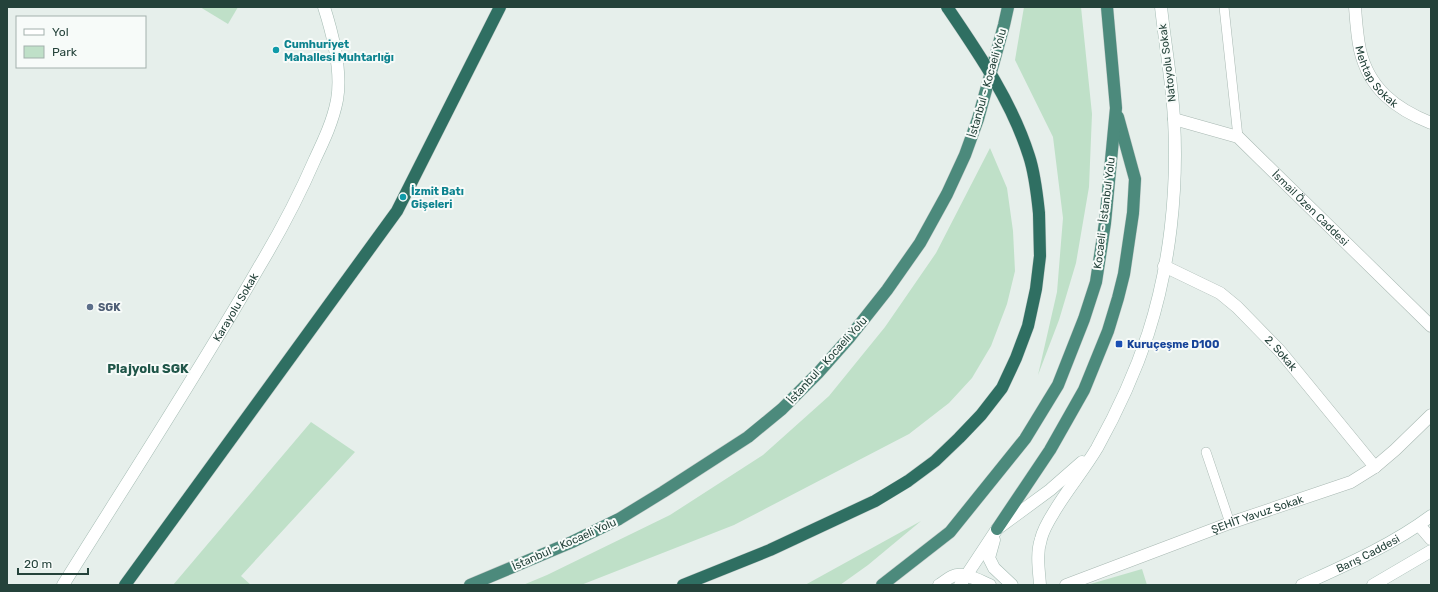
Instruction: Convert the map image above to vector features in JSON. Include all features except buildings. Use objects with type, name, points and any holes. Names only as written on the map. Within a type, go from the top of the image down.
[{"type":"highway","points":[[125,585],[397,211],[500,7]]},
{"type":"highway","points":[[683,585],[770,550],[875,501],[908,481],[935,460],[981,415],[1002,388],[1016,358],[1028,326],[1036,289],[1040,256],[1039,213],[1036,188],[1029,156],[1015,119],[978,53],[947,7]]},
{"type":"highway","name":"İstanbul - Kocaeli Yolu","points":[[470,585],[572,542],[619,519],[748,437],[782,409],[818,373],[849,338],[887,290],[920,243],[947,194],[965,155],[978,119],[1008,7]]},
{"type":"highway","name":"Kocaeli - İstanbul Yolu","points":[[882,585],[950,532],[1024,439],[1058,385],[1084,319],[1096,282],[1105,223],[1116,108],[1107,7]]},
{"type":"highway","points":[[996,529],[1050,450],[1084,390],[1108,330],[1118,298],[1124,274],[1133,213],[1135,179],[1116,108]]},
{"type":"main road","name":"Karayolu Sokak","points":[[63,585],[229,320],[274,242],[306,180],[331,124],[337,99],[339,80],[328,20],[324,7]]},
{"type":"main road","name":"Natoyolu Sokak","points":[[1096,449],[1116,413],[1146,341],[1156,307],[1171,231],[1174,190],[1174,119],[1161,7]]},
{"type":"main road","name":"Mehtap Sokak","points":[[1355,7],[1360,50],[1367,72],[1378,90],[1389,100],[1419,118],[1431,123]]},
{"type":"main road","name":"İsmail Özen Caddesi","points":[[1174,119],[1238,137],[1431,326]]},
{"type":"main road","name":"2. Sokak","points":[[1164,266],[1220,293],[1237,307],[1280,351],[1375,467]]},
{"type":"main road","name":"ŞEHİT Yavuz Sokak","points":[[1066,585],[1230,523],[1351,482],[1375,467],[1431,415]]},
{"type":"main road","points":[[964,580],[996,529],[1050,490],[1096,449]]},
{"type":"main road","points":[[1040,585],[1038,564],[1040,540],[1060,503],[1096,449]]},
{"type":"main road","name":"Barış Caddesi","points":[[1302,585],[1349,563],[1419,525],[1431,516]]},
{"type":"main road","points":[[1419,525],[1431,539]]},
{"type":"main road","points":[[996,529],[989,558],[994,568],[1012,585]]},
{"type":"main road","points":[[1373,585],[1431,551]]},
{"type":"main road","points":[[939,585],[957,574],[964,580],[990,585]]},
{"type":"lane","points":[[1224,7],[1238,137]]},
{"type":"lane","points":[[1206,452],[1230,523]]},
{"type":"green space","points":[[200,7],[238,7],[228,24]]},
{"type":"green space","points":[[1024,7],[1081,7],[1092,114],[1089,187],[1076,263],[1059,320],[1038,375],[1057,292],[1063,218],[1053,137],[1015,60]]},
{"type":"green space","points":[[990,148],[1007,188],[1013,231],[1015,271],[1007,304],[991,346],[972,378],[949,403],[909,434],[734,525],[581,585],[523,585],[547,575],[670,515],[763,455],[829,396],[885,327],[936,253]]},
{"type":"green space","points":[[311,422],[355,452],[241,576],[251,585],[173,585]]},
{"type":"green space","points":[[921,521],[868,565],[840,585],[805,585]]},
{"type":"green space","points":[[1142,569],[1147,585],[1087,585]]},
{"type":"place","name":"Cumhuriyet Mahallesi Muhtarlığı","points":[[276,50]]},
{"type":"place","name":"İzmit Batı Gişeleri","points":[[403,197]]},
{"type":"place","name":"SGK","points":[[90,307]]},
{"type":"place","name":"Kuruçeşme D100","points":[[1119,344]]},
{"type":"district","name":"Plajyolu SGK","points":[[148,368]]}]
